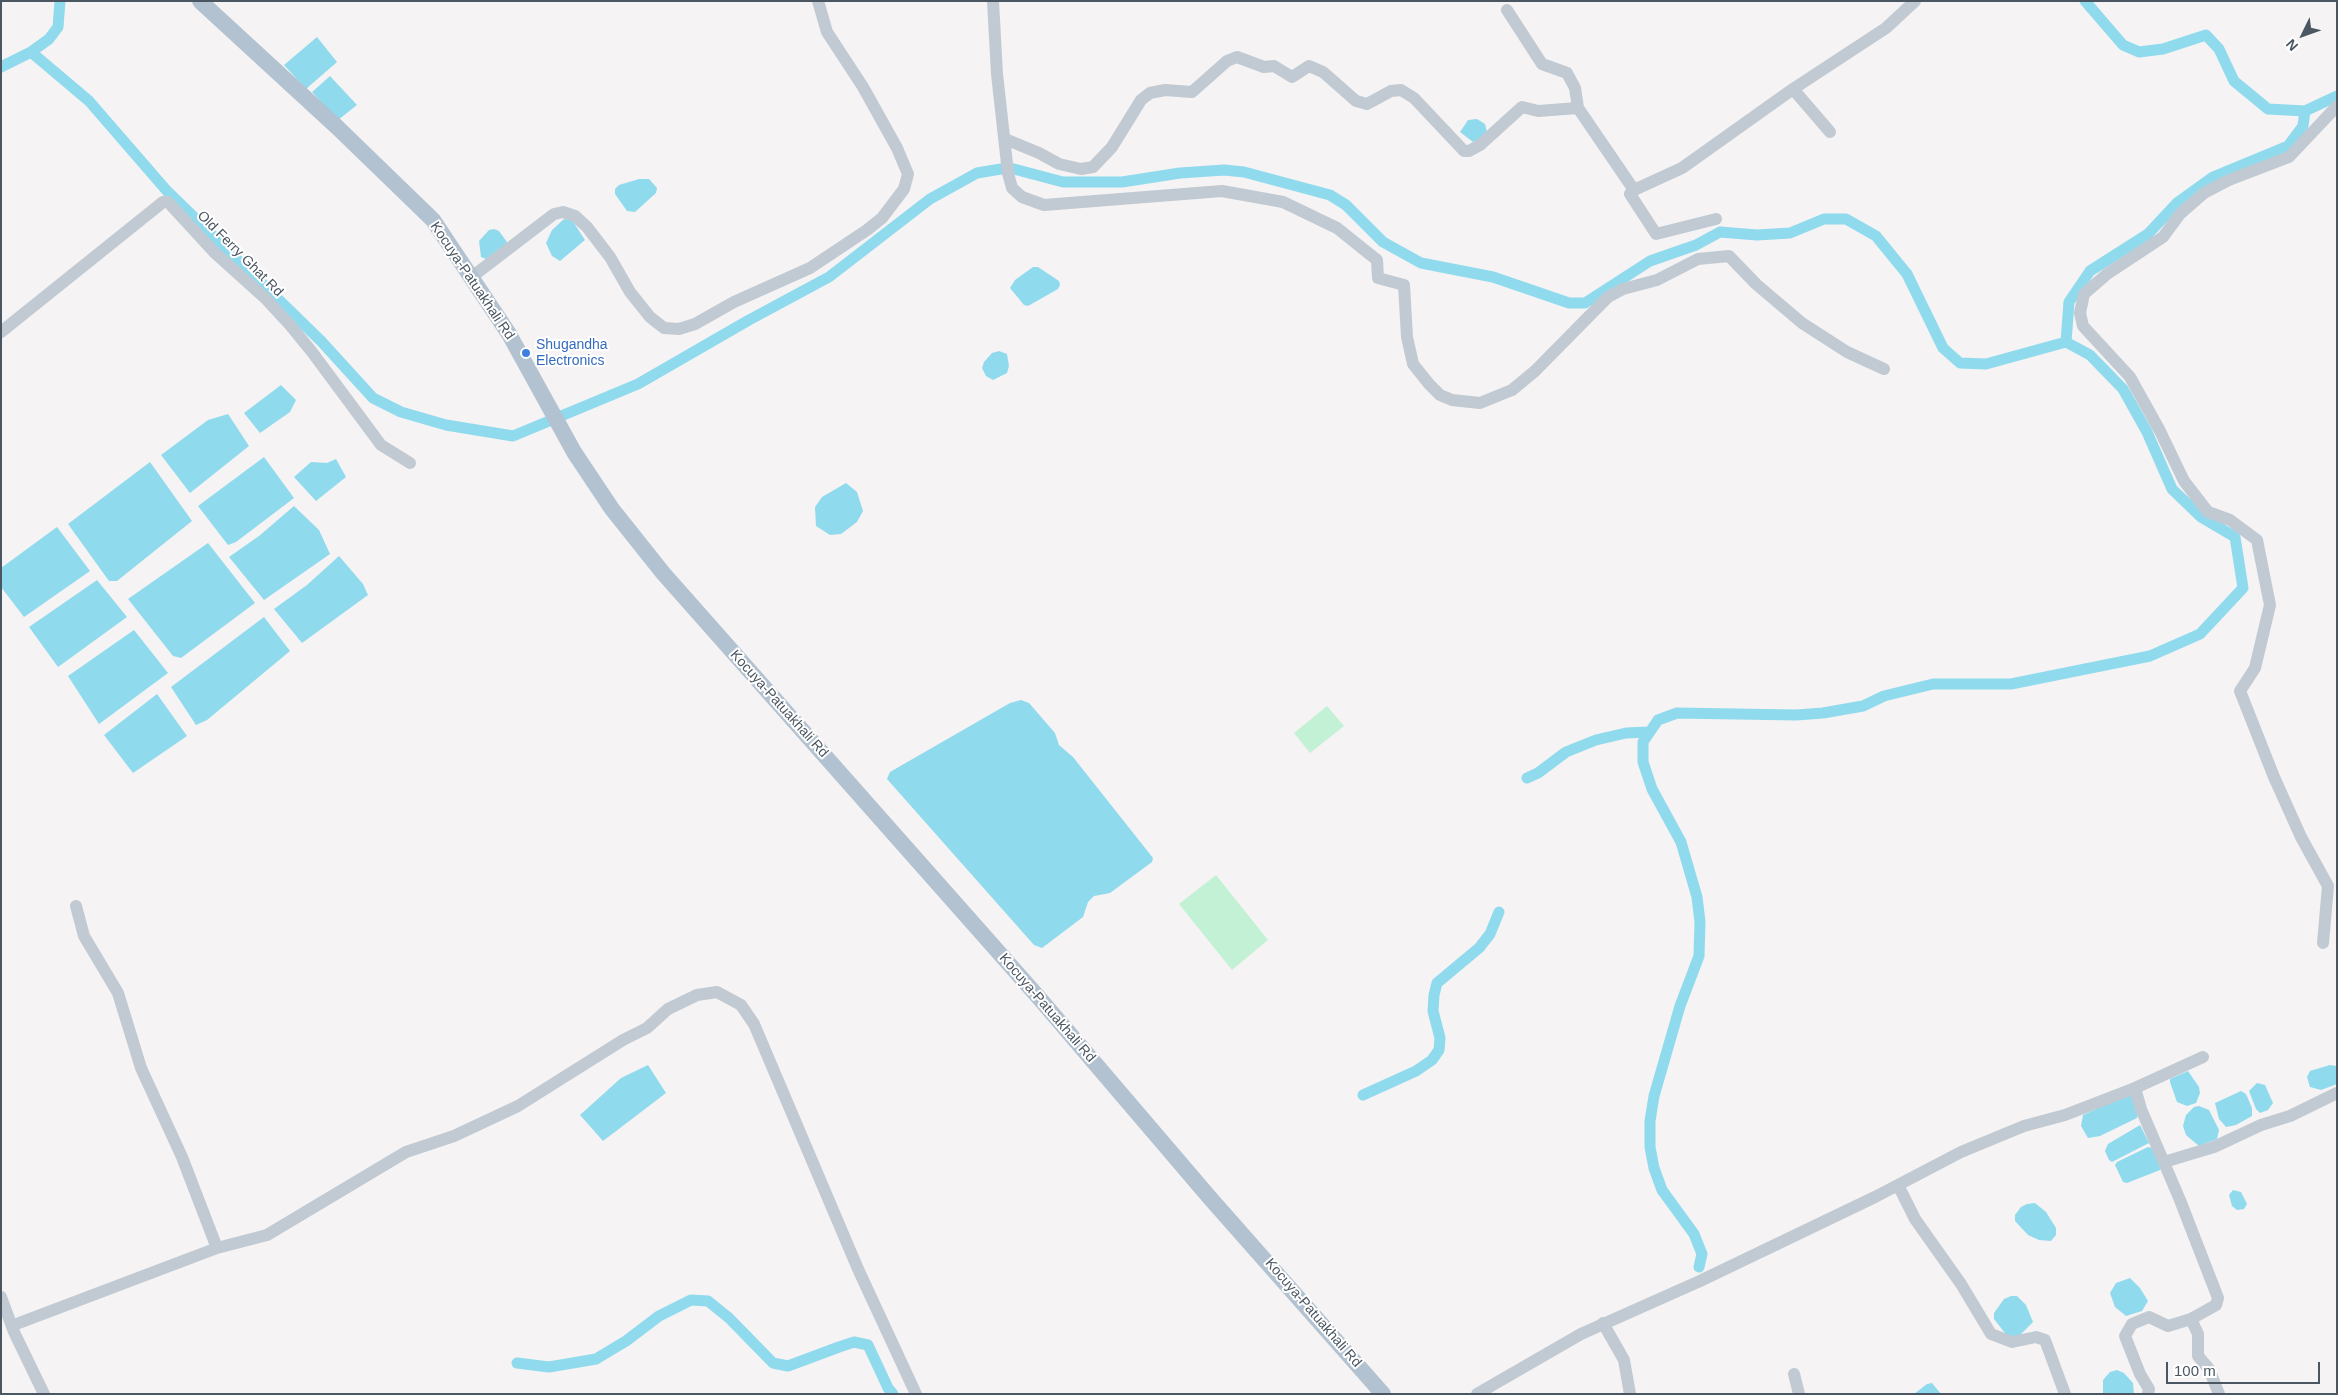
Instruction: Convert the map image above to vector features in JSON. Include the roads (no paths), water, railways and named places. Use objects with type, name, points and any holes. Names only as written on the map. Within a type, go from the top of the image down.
[{"type":"main road","name":"Kocuya-Patuakhali Rd","points":[[200,1],[337,127],[433,220],[473,276],[510,334],[563,432],[612,509],[663,573],[1026,984],[1210,1198],[1383,1394]]},
{"type":"street","points":[[473,276],[554,214],[563,212],[575,216],[587,227],[610,257],[630,292],[650,317],[664,328],[679,329],[695,324],[734,302],[810,268],[867,230],[882,218],[904,189],[908,174],[897,148],[863,87],[827,32],[818,1]]},
{"type":"street","points":[[993,1],[997,74],[1008,173],[1012,188],[1022,197],[1044,205],[1222,191],[1283,202],[1337,228],[1377,260],[1378,278],[1404,285],[1407,336],[1413,364],[1440,395],[1452,400],[1480,403],[1512,390],[1535,371],[1608,297],[1623,289],[1657,280],[1698,259],[1729,256],[1756,284],[1802,323],[1847,352],[1884,369]]},
{"type":"street","points":[[1716,219],[1656,234],[1630,194],[1634,190],[1682,168],[1793,89],[1886,28],[1915,1]]},
{"type":"street","points":[[1507,10],[1542,64],[1567,73],[1575,88],[1578,108],[1634,190]]},
{"type":"street","points":[[1006,145],[1038,152],[1058,164],[1080,169],[1092,167],[1112,147],[1141,100],[1150,93],[1165,90],[1192,92],[1227,61],[1237,57],[1264,67],[1274,66],[1292,77],[1309,66],[1324,72],[1356,101],[1366,104],[1391,91],[1401,90],[1414,98],[1464,151],[1469,152],[1480,145],[1522,107],[1538,111],[1578,108]]},
{"type":"street","points":[[1793,89],[1830,132]]},
{"type":"street","points":[[2323,943],[2328,886],[2301,837],[2240,691],[2255,668],[2270,605],[2257,540],[2230,520],[2208,512],[2184,481],[2160,431],[2130,377],[2083,326],[2080,313],[2084,294],[2107,274],[2163,237],[2180,214],[2204,193],[2229,180],[2289,157],[2337,106]]},
{"type":"street","name":"Old Ferry Ghat Rd","points":[[1,332],[163,202],[168,202],[214,252],[265,298],[290,325],[381,445],[410,463]]},
{"type":"street","points":[[76,906],[84,936],[118,993],[142,1068],[182,1157],[217,1248]]},
{"type":"street","points":[[19,1323],[217,1248],[267,1235],[406,1152],[454,1136],[518,1106],[623,1040],[647,1028],[668,1009],[697,995],[717,992],[741,1005],[754,1024],[858,1269],[916,1394]]},
{"type":"street","points":[[1477,1394],[1603,1323],[1700,1282],[1961,1152],[2024,1126],[2064,1115],[2135,1088],[2203,1056]]},
{"type":"street","points":[[2135,1088],[2141,1110],[2164,1162],[2218,1298],[2216,1305],[2192,1319],[2168,1326],[2155,1318],[2149,1317],[2132,1324],[2125,1336],[2140,1374],[2149,1389],[2148,1394]]},
{"type":"street","points":[[2164,1162],[2214,1147],[2261,1126],[2290,1116],[2337,1093]]},
{"type":"street","points":[[1898,1185],[1915,1219],[1961,1284],[1992,1334],[2012,1342],[2036,1338],[2045,1340],[2065,1394]]},
{"type":"street","points":[[1,1297],[14,1332],[44,1394]]},
{"type":"street","points":[[2192,1319],[2198,1334],[2198,1356],[2209,1369],[2219,1394]]},
{"type":"street","points":[[1603,1323],[1624,1360],[1630,1394]]},
{"type":"street","points":[[1794,1374],[1799,1394]]},
{"type":"water","points":[[317,37],[337,62],[306,89],[284,65]]},
{"type":"water","points":[[330,76],[357,105],[338,120],[312,92]]},
{"type":"water","points":[[1477,119],[1485,124],[1488,136],[1473,142],[1460,132],[1468,120]]},
{"type":"water","points":[[639,179],[649,179],[657,188],[656,193],[635,212],[627,211],[615,194],[615,189],[619,185]]},
{"type":"water","points":[[564,219],[572,220],[585,240],[560,261],[552,256],[546,243],[552,230]]},
{"type":"water","points":[[489,230],[499,231],[507,242],[506,245],[486,259],[481,257],[479,241]]},
{"type":"water","points":[[1033,267],[1038,267],[1059,281],[1060,285],[1058,289],[1028,306],[1024,305],[1010,288],[1015,280]]},
{"type":"water","points":[[999,351],[1007,354],[1009,366],[1007,373],[993,380],[986,376],[982,368],[984,362],[992,353]]},
{"type":"water","points":[[281,385],[296,400],[290,412],[260,433],[244,413]]},
{"type":"water","points":[[228,414],[249,446],[190,493],[161,455],[208,420]]},
{"type":"water","points":[[264,457],[294,498],[236,542],[228,545],[198,506]]},
{"type":"water","points":[[336,459],[346,477],[316,501],[294,477],[311,462],[327,463]]},
{"type":"water","points":[[150,462],[192,521],[117,581],[109,581],[68,524]]},
{"type":"water","points":[[846,483],[857,492],[863,511],[857,522],[841,534],[830,535],[816,526],[815,507],[822,497]]},
{"type":"water","points":[[294,506],[319,530],[330,554],[264,600],[229,557],[259,536]]},
{"type":"water","points":[[57,527],[90,571],[24,617],[1,587],[1,568]]},
{"type":"water","points":[[208,543],[255,603],[181,658],[173,656],[128,599]]},
{"type":"water","points":[[339,556],[363,584],[368,595],[302,643],[274,609],[307,585]]},
{"type":"water","points":[[97,580],[127,617],[58,667],[29,627]]},
{"type":"water","points":[[264,617],[290,651],[207,720],[196,725],[171,687]]},
{"type":"water","points":[[134,630],[168,673],[99,724],[68,676]]},
{"type":"water","points":[[157,694],[187,736],[133,773],[104,735]]},
{"type":"water","points":[[1021,700],[1029,703],[1055,733],[1059,745],[1073,757],[1153,858],[1152,862],[1110,893],[1094,896],[1088,902],[1083,917],[1042,948],[1034,945],[887,779],[890,772],[1010,703]]},
{"type":"water","points":[[648,1065],[666,1093],[603,1141],[580,1115],[621,1078]]},
{"type":"water","points":[[2330,1065],[2337,1066],[2337,1084],[2321,1090],[2310,1087],[2307,1077],[2310,1071]]},
{"type":"water","points":[[2188,1071],[2199,1087],[2200,1093],[2196,1103],[2187,1106],[2177,1102],[2170,1079]]},
{"type":"water","points":[[2257,1083],[2265,1085],[2273,1103],[2268,1110],[2260,1113],[2256,1109],[2249,1091]]},
{"type":"water","points":[[2241,1091],[2246,1094],[2252,1108],[2252,1116],[2236,1125],[2226,1127],[2219,1119],[2215,1103]]},
{"type":"water","points":[[2129,1094],[2133,1098],[2138,1114],[2137,1118],[2100,1136],[2088,1138],[2081,1126],[2083,1115]]},
{"type":"water","points":[[2199,1106],[2209,1110],[2219,1130],[2217,1139],[2199,1146],[2186,1135],[2183,1126],[2186,1115],[2194,1107]]},
{"type":"water","points":[[2140,1125],[2149,1143],[2112,1162],[2109,1160],[2105,1151],[2108,1144]]},
{"type":"water","points":[[2148,1147],[2152,1148],[2161,1166],[2160,1170],[2127,1183],[2123,1182],[2115,1165],[2117,1162]]},
{"type":"water","points":[[2233,1190],[2241,1192],[2247,1204],[2244,1209],[2237,1210],[2232,1206],[2229,1195]]},
{"type":"water","points":[[2035,1203],[2046,1212],[2056,1228],[2056,1235],[2051,1241],[2039,1240],[2028,1235],[2015,1221],[2015,1215],[2021,1207]]},
{"type":"water","points":[[2130,1278],[2140,1288],[2148,1301],[2142,1311],[2126,1316],[2115,1307],[2110,1293],[2116,1283]]},
{"type":"water","points":[[2017,1296],[2026,1305],[2033,1322],[2020,1335],[2008,1337],[1994,1319],[1994,1313],[2004,1299]]},
{"type":"water","points":[[2117,1370],[2124,1373],[2133,1383],[2134,1394],[2103,1394],[2103,1380],[2110,1372]]},
{"type":"water","points":[[1932,1383],[1941,1394],[1914,1394],[1927,1384]]},
{"type":"waterway","points":[[31,52],[49,39],[58,27],[60,1]]},
{"type":"waterway","points":[[2085,1],[2123,45],[2139,52],[2163,49],[2206,35],[2219,49],[2234,81],[2268,109],[2305,111],[2337,96]]},
{"type":"waterway","points":[[1,67],[31,52],[89,101],[167,191],[321,341],[373,398],[401,412],[446,425],[513,436],[638,384],[749,320],[829,277],[930,199],[977,173],[1001,169],[1014,169],[1063,182],[1122,182],[1180,173],[1224,170],[1244,172],[1330,195],[1346,205],[1383,242],[1421,263],[1493,277],[1569,303],[1585,303],[1650,261],[1696,245],[1720,232],[1757,235],[1790,233],[1824,219],[1846,219],[1876,236],[1907,274],[1943,348],[1960,363],[1986,364],[2066,342],[2090,355],[2123,389],[2147,432],[2172,489],[2201,517],[2235,537],[2243,588],[2200,634],[2150,656],[2011,684],[1933,684],[1884,696],[1863,706],[1823,713],[1796,715],[1677,713],[1658,720],[1643,742],[1643,762],[1652,789],[1681,842],[1697,897],[1700,922],[1699,956],[1680,1006],[1654,1096],[1650,1121],[1650,1147],[1654,1168],[1662,1190],[1694,1234],[1702,1254],[1699,1267]]},
{"type":"waterway","points":[[2066,342],[2069,302],[2090,271],[2148,234],[2177,203],[2213,177],[2288,146],[2303,126],[2305,111]]},
{"type":"waterway","points":[[1527,778],[1538,773],[1566,752],[1596,740],[1626,733],[1648,732]]},
{"type":"waterway","points":[[1363,1095],[1416,1071],[1432,1060],[1439,1050],[1440,1038],[1433,1011],[1437,983],[1479,948],[1490,934],[1499,912]]},
{"type":"waterway","points":[[517,1363],[549,1367],[596,1359],[626,1341],[659,1316],[691,1300],[708,1301],[729,1318],[773,1363],[788,1366],[854,1342],[868,1345],[888,1388],[893,1394]]},
{"type":"place","name":"Shugandha Electronics","points":[[526,353]]}]
